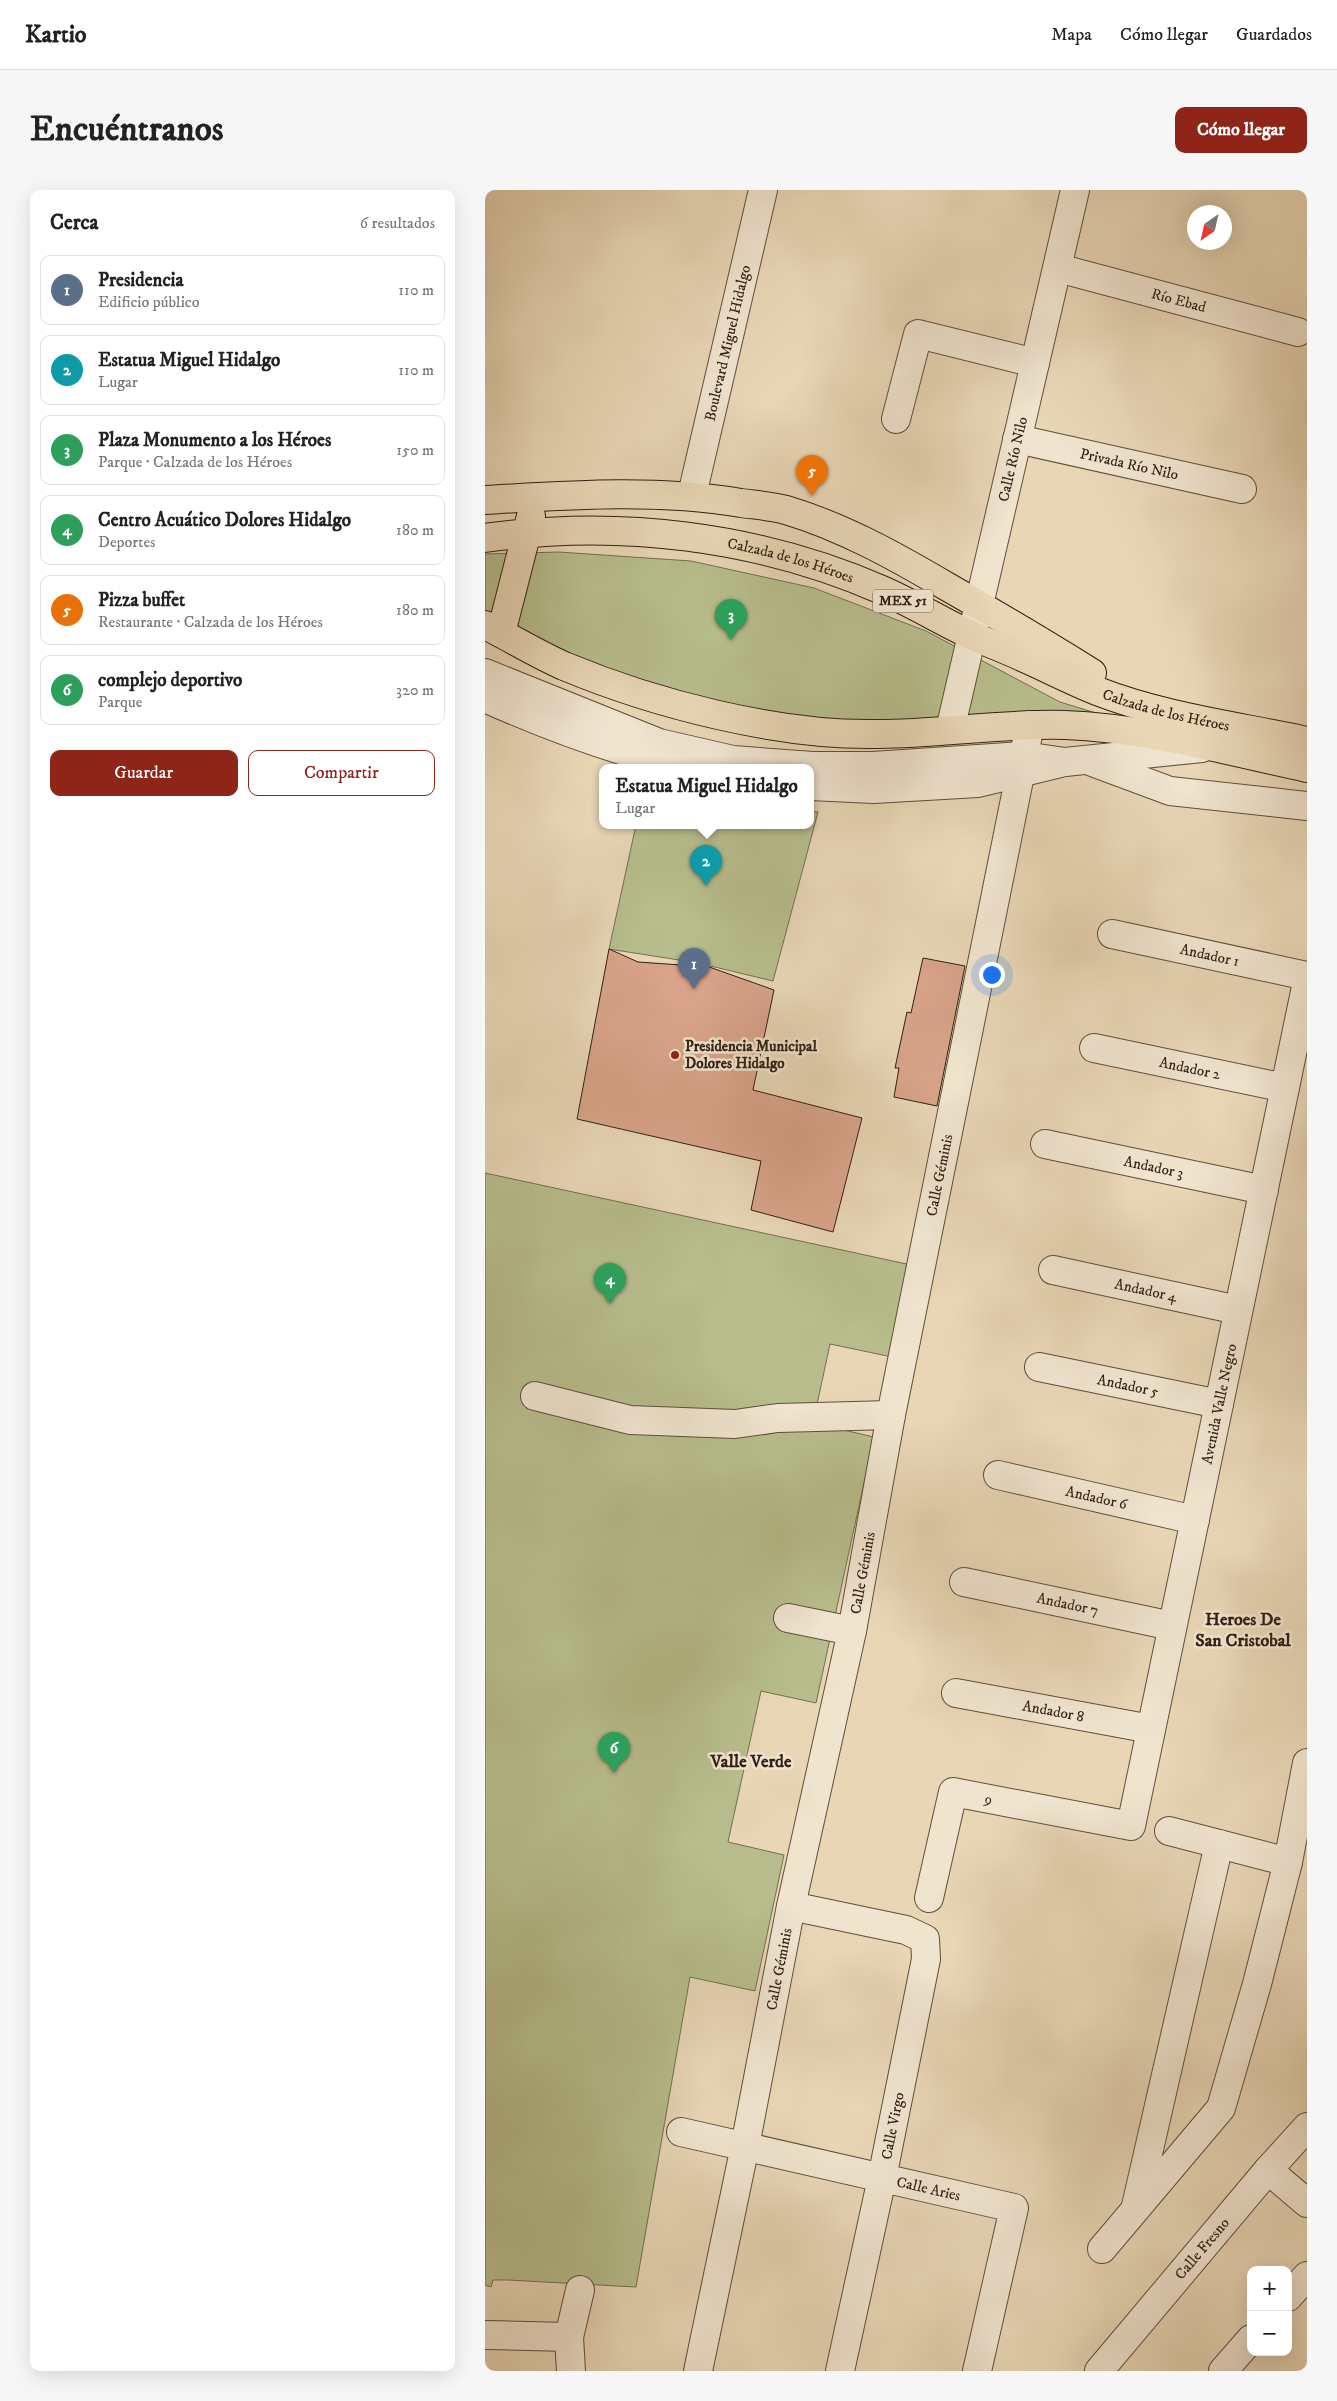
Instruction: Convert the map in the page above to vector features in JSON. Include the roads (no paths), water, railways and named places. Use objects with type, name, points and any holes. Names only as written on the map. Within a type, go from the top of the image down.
[{"type":"main road","points":[[485,500],[586,494],[692,495],[785,510],[848,534],[902,560],[979,604],[1149,708]]},
{"type":"main road","points":[[493,629],[528,532],[536,497]]},
{"type":"main road","name":"Calzada de los Héroes","points":[[485,538],[528,532],[588,531],[693,536],[762,549],[821,566],[883,591],[971,635],[1097,691],[1149,708],[1307,741]]},
{"type":"main road","name":"Calzada de los Héroes","points":[[493,629],[563,665],[618,686],[741,721],[809,730],[877,734],[992,726],[1065,725],[1112,729],[1210,747],[1307,768]]},
{"type":"street","name":"Boulevard Miguel Hidalgo","points":[[692,495],[763,190]]},
{"type":"street","name":"Calle Río Nilo","points":[[950,730],[1075,190]]},
{"type":"street","name":"Río Ebad","points":[[1058,268],[1298,332]]},
{"type":"street","points":[[896,419],[918,334],[1035,363]]},
{"type":"street","name":"Privada Río Nilo","points":[[1017,439],[1242,489]]},
{"type":"street","points":[[485,673],[547,712],[642,758],[671,764]]},
{"type":"street","points":[[485,698],[733,760],[786,764]]},
{"type":"street","name":"Calle Géminis","points":[[698,2371],[745,2146],[791,1906],[852,1631],[891,1415],[1030,725]]},
{"type":"street","points":[[814,766],[873,778],[978,783],[1023,765],[1210,747]]},
{"type":"street","points":[[1075,760],[1170,792],[1307,806]]},
{"type":"street","points":[[814,785],[873,778]]},
{"type":"street","name":"Andador 1","points":[[1112,934],[1306,988]]},
{"type":"street","name":"Avenida Valle Negro","points":[[1131,1826],[1306,988]]},
{"type":"street","name":"Andador 2","points":[[1095,1048],[1285,1088]]},
{"type":"street","name":"Andador 3","points":[[1045,1144],[1263,1190]]},
{"type":"street","name":"Andador 4","points":[[1053,1270],[1238,1310]]},
{"type":"street","name":"Andador 5","points":[[1039,1367],[1219,1404]]},
{"type":"street","points":[[535,1396],[630,1420],[735,1424],[778,1418],[891,1415]]},
{"type":"street","name":"Andador 6","points":[[999,1475],[1195,1520]]},
{"type":"street","name":"Andador 7","points":[[964,1582],[1172,1626]]},
{"type":"street","points":[[789,1618],[852,1631]]},
{"type":"street","name":"Andador 8","points":[[956,1693],[1151,1729]]},
{"type":"street","points":[[1102,2249],[1221,2108],[1257,1984],[1288,1862],[1307,1763]]},
{"type":"street","name":"9","points":[[929,1898],[953,1792],[1131,1826]]},
{"type":"street","points":[[1169,1831],[1288,1862]]},
{"type":"street","points":[[1135,2209],[1219,1844]]},
{"type":"street","name":"Calle Virgo","points":[[791,1906],[905,1930],[925,1939],[926,1959],[882,2178],[840,2371]]},
{"type":"street","name":"Calle Fresno","points":[[1099,2371],[1268,2170],[1307,2127]]},
{"type":"street","name":"Calle Aries","points":[[681,2132],[1014,2208],[977,2371]]},
{"type":"street","points":[[1268,2170],[1307,2204]]},
{"type":"street","points":[[1292,2293],[1307,2276]]},
{"type":"street","points":[[571,2371],[569,2337],[580,2290]]},
{"type":"street","points":[[485,2335],[569,2337]]},
{"type":"street","points":[[1223,2371],[1247,2344]]},
{"type":"place","name":"Pizza buffet","points":[[812,496]]},
{"type":"place","name":"Plaza Monumento a los Héroes","points":[[731,640]]},
{"type":"place","name":"Estatua Miguel Hidalgo","points":[[706,886]]},
{"type":"place","name":"Presidencia","points":[[694,989]]},
{"type":"place","name":"Presidencia Municipal Dolores Hidalgo","points":[[675,1055]]},
{"type":"place","name":"Centro Acuático Dolores Hidalgo","points":[[610,1304]]},
{"type":"place","name":"complejo deportivo","points":[[614,1773]]},
{"type":"district","name":"Heroes De San Cristobal","points":[[1243,1630]]},
{"type":"district","name":"Valle Verde","points":[[751,1762]]}]
